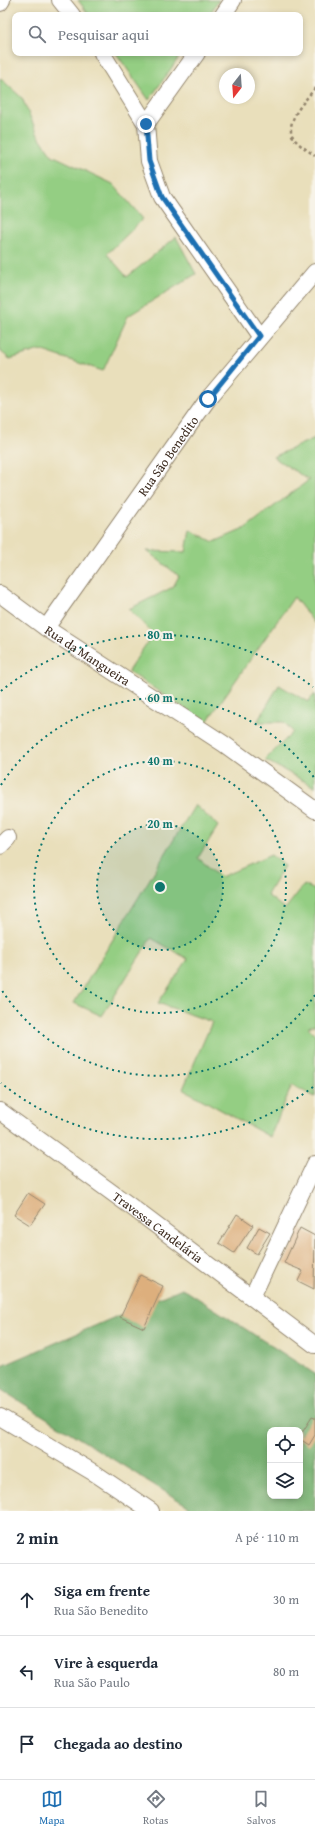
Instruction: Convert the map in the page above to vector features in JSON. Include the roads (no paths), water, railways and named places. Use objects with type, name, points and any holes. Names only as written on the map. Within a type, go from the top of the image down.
[{"type":"street","points":[[60,0],[70,12]]},
{"type":"street","points":[[225,12],[233,0]]},
{"type":"street","points":[[104,56],[146,124],[149,161],[162,197],[259,336]]},
{"type":"street","points":[[146,124],[195,56]]},
{"type":"street","name":"Rua São Benedito","points":[[46,628],[208,399],[259,336],[315,272]]},
{"type":"street","name":"Rua da Mangueira","points":[[0,594],[46,628],[224,744],[315,810]]},
{"type":"street","name":"Travessa Candelária","points":[[0,1111],[315,1345]]},
{"type":"street","points":[[252,1297],[315,1164]]},
{"type":"street","points":[[0,1417],[96,1474],[151,1511]]}]
